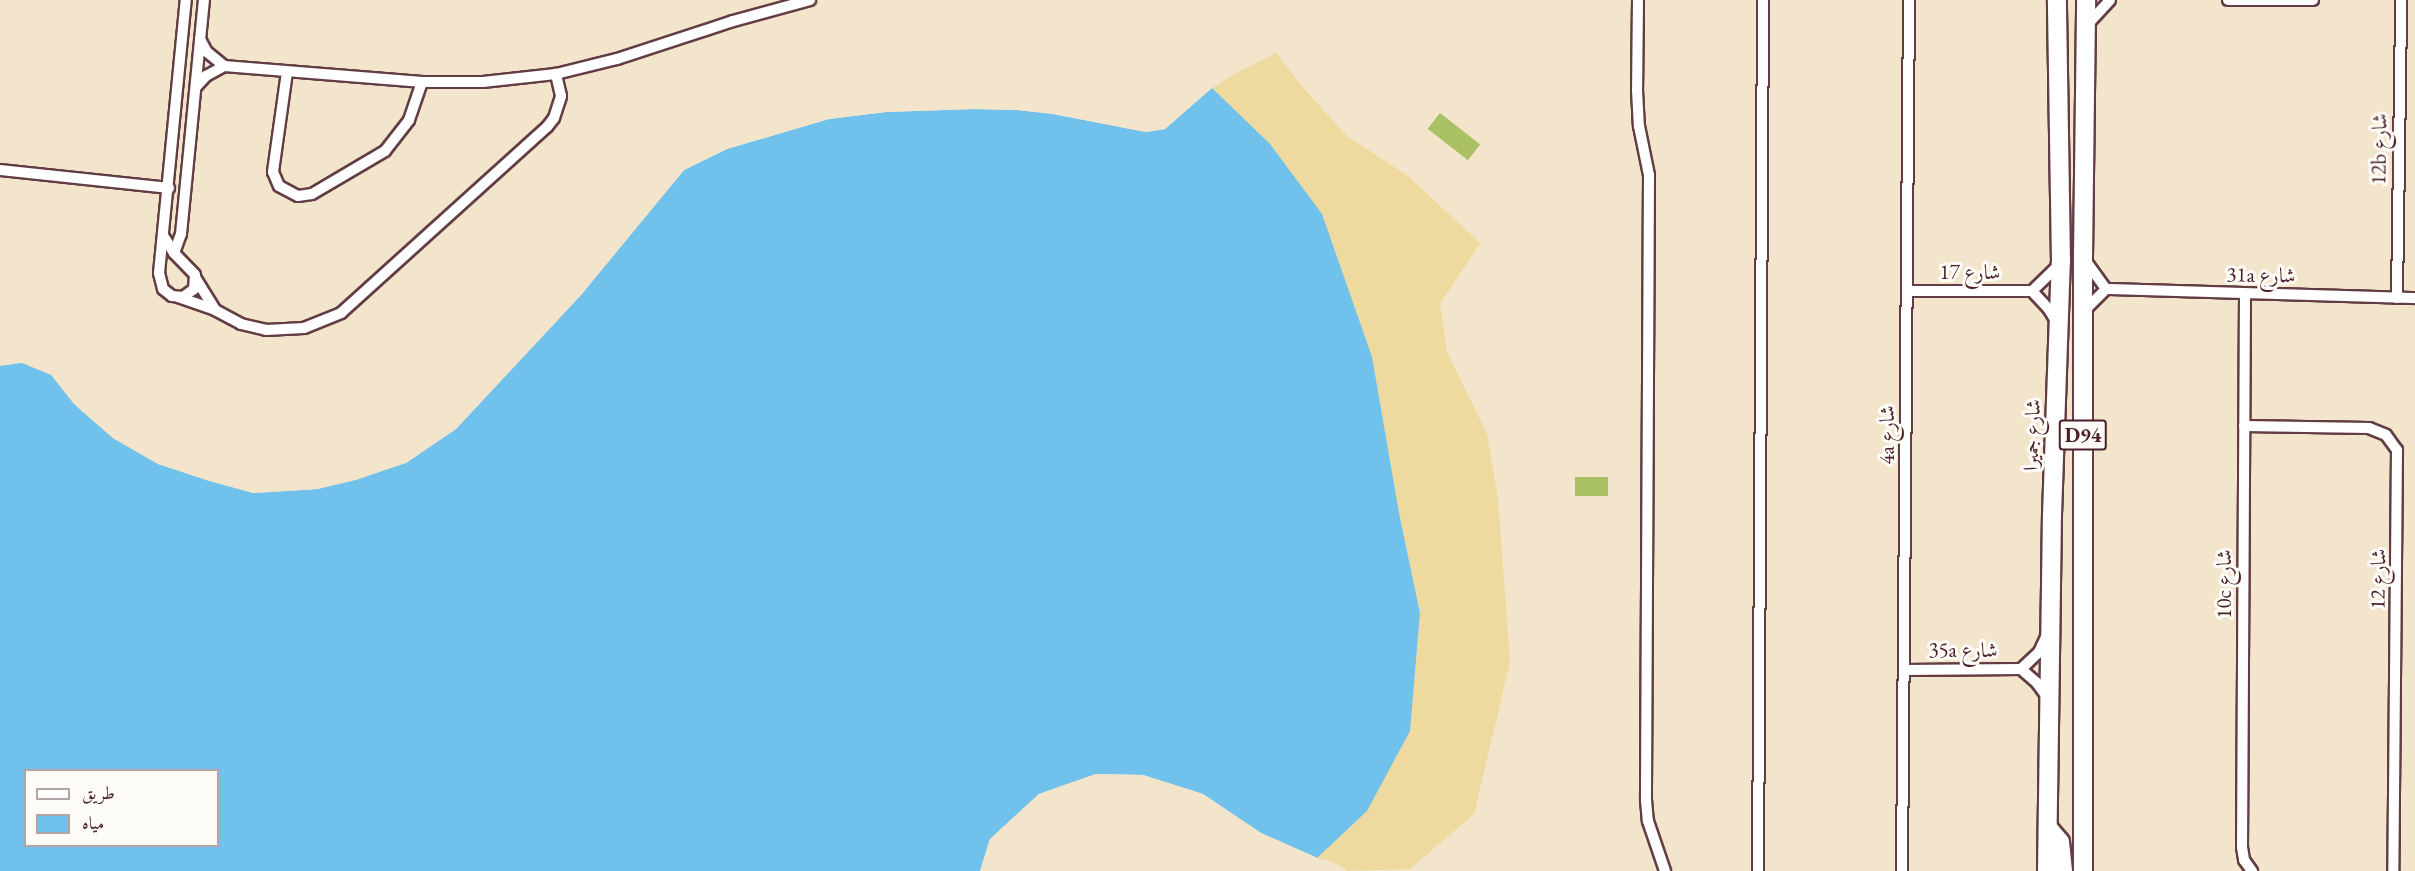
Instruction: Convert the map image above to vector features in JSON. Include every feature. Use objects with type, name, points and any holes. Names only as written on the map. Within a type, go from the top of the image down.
[{"type":"main road","name":"شارع جميرا","points":[[2047,871],[2049,629],[2061,262],[2057,0]]},
{"type":"main road","name":"D94","points":[[2083,871],[2083,257],[2086,0]]},
{"type":"main road","points":[[2048,828],[2060,842],[2063,871]]},
{"type":"street","points":[[186,0],[159,278],[163,289],[178,297],[215,310],[241,324],[279,331],[311,327],[341,313],[547,127],[559,108],[560,85],[556,74]]},
{"type":"street","points":[[174,253],[181,234],[204,0]]},
{"type":"street","points":[[200,39],[207,52],[224,66],[422,82],[483,82],[556,74],[617,59],[733,21],[810,0]]},
{"type":"street","points":[[1638,0],[1637,90],[1640,126],[1649,175],[1646,811],[1665,871]]},
{"type":"street","points":[[1758,871],[1763,0]]},
{"type":"street","name":"4a شارع","points":[[1902,871],[1909,0]]},
{"type":"street","points":[[2086,27],[2110,0]]},
{"type":"street","points":[[2228,0],[2313,0]]},
{"type":"street","name":"12b شارع","points":[[2397,298],[2401,0]]},
{"type":"street","points":[[196,87],[206,76],[224,66]]},
{"type":"street","points":[[287,72],[273,172],[279,186],[298,196],[312,194],[385,151],[409,120],[422,82]]},
{"type":"street","points":[[0,170],[169,188]]},
{"type":"street","points":[[164,237],[174,253],[190,267],[215,310]]},
{"type":"street","points":[[2083,257],[2106,289],[2083,312]]},
{"type":"street","points":[[2059,327],[2048,308],[2032,291],[2061,262]]},
{"type":"street","points":[[178,297],[191,292],[196,279]]},
{"type":"street","name":"31a شارع","points":[[2106,289],[2245,295],[2415,298]]},
{"type":"street","name":"شارع 17","points":[[1908,291],[2032,291]]},
{"type":"street","name":"10c شارع","points":[[2245,295],[2242,847],[2244,860],[2252,871]]},
{"type":"street","name":"شارع 12","points":[[2244,426],[2369,428],[2386,435],[2397,450],[2399,460],[2393,871]]},
{"type":"street","points":[[2049,629],[2039,652],[2021,669],[2037,683],[2049,700]]},
{"type":"street","name":"35a شارع","points":[[1905,670],[2021,669]]},
{"type":"green space","points":[[1440,113],[1480,144],[1468,160],[1428,129]]},
{"type":"green space","points":[[1575,477],[1608,477],[1608,496],[1575,496]]},
{"type":"sand","points":[[1276,53],[1305,90],[1347,136],[1408,176],[1480,243],[1440,304],[1447,352],[1487,434],[1498,499],[1510,662],[1474,814],[1410,869],[1347,871],[1334,862],[1317,858],[1367,811],[1410,731],[1420,613],[1399,513],[1211,89],[1234,74]]},
{"type":"water","points":[[1212,88],[1270,144],[1322,214],[1372,357],[1399,513],[1420,613],[1410,731],[1367,811],[1317,858],[1261,833],[1203,794],[1143,775],[1096,774],[1039,794],[990,839],[980,871],[0,871],[0,366],[22,363],[51,375],[74,404],[113,438],[158,464],[253,493],[318,489],[406,463],[456,429],[581,295],[684,170],[727,149],[829,119],[886,112],[1017,110],[1053,114],[1146,132],[1165,129]]},
{"type":"pier","points":[[1212,85],[1214,86],[1165,129],[1146,132],[1053,114],[1017,110],[886,112],[829,119],[727,149],[684,170],[581,295],[456,429],[406,463],[356,480],[318,489],[253,493],[209,481],[158,464],[113,438],[74,404],[69,393],[115,436],[159,461],[210,479],[254,490],[318,486],[356,477],[405,461],[454,426],[578,293],[682,168],[726,146],[829,116],[886,109],[1017,107],[1053,111],[1146,129],[1163,126]]},
{"type":"pier","points":[[1096,774],[1143,775],[1203,794],[1261,833],[1320,859],[1316,861],[1259,836],[1202,797],[1143,778],[1096,777],[1040,797],[992,841],[984,871],[980,871],[990,839],[1039,794]]}]
